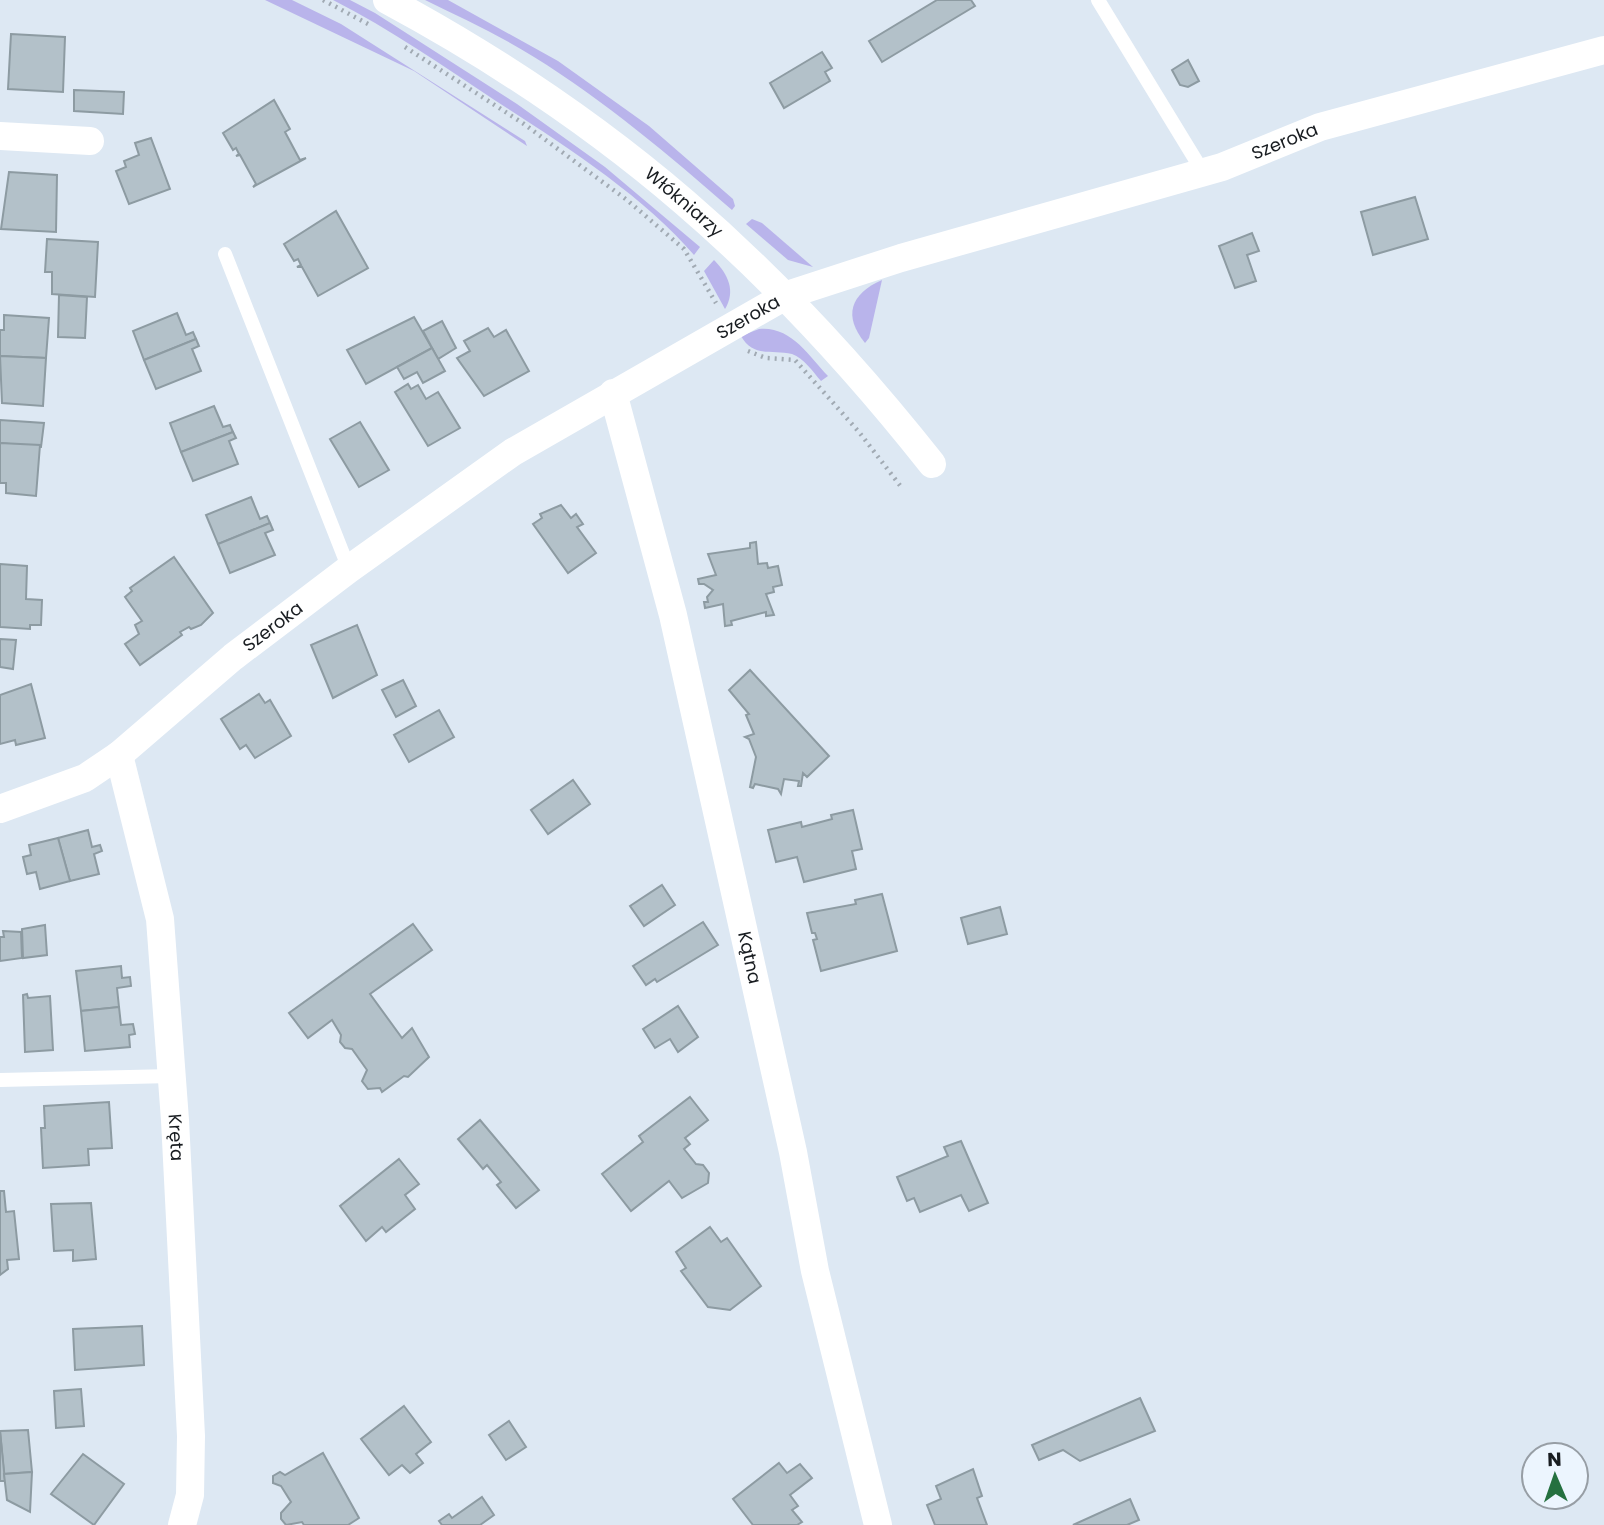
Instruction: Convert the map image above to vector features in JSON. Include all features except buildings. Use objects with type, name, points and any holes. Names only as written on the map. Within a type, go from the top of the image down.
[{"type":"street","name":"Włókniarzy","points":[[387,0],[492,58],[604,135],[723,235],[787,295],[869,386],[932,464]]},
{"type":"street","name":"Szeroka","points":[[0,809],[85,778],[119,755],[233,657],[349,569],[513,452],[787,295],[889,261],[1203,172],[1320,127],[1604,50]]},
{"type":"street","points":[[0,136],[90,141]]},
{"type":"street","name":"Kątna","points":[[613,393],[673,615],[793,1152],[815,1271],[878,1525]]},
{"type":"street","name":"Kręta","points":[[119,755],[160,919],[172,1076],[191,1436],[190,1495],[183,1525]]},
{"type":"lane","points":[[1098,0],[1203,172]]},
{"type":"lane","points":[[225,254],[349,569]]},
{"type":"lane","points":[[0,1080],[172,1076]]},
{"type":"path","points":[[323,0],[376,28]]},
{"type":"path","points":[[399,43],[575,160],[684,249],[743,348],[753,355],[795,360],[902,488]]},
{"type":"shaded area","points":[[265,0],[292,0],[341,24],[525,141],[527,146],[414,71]]},
{"type":"shaded area","points":[[333,0],[350,0],[375,13],[517,104],[605,167],[700,247],[694,255],[651,212],[601,172],[416,48]]},
{"type":"shaded area","points":[[425,0],[448,0],[558,61],[649,126],[733,199],[735,206],[732,210],[636,129],[560,74],[507,41]]},
{"type":"shaded area","points":[[752,219],[762,223],[813,267],[788,260],[746,224]]},
{"type":"shaded area","points":[[714,260],[729,283],[730,296],[725,309],[704,271]]},
{"type":"shaded area","points":[[882,280],[869,338],[865,343],[854,324],[853,307],[863,292]]},
{"type":"shaded area","points":[[759,329],[770,329],[790,337],[828,376],[821,381],[804,362],[792,354],[751,347],[741,336]]}]
